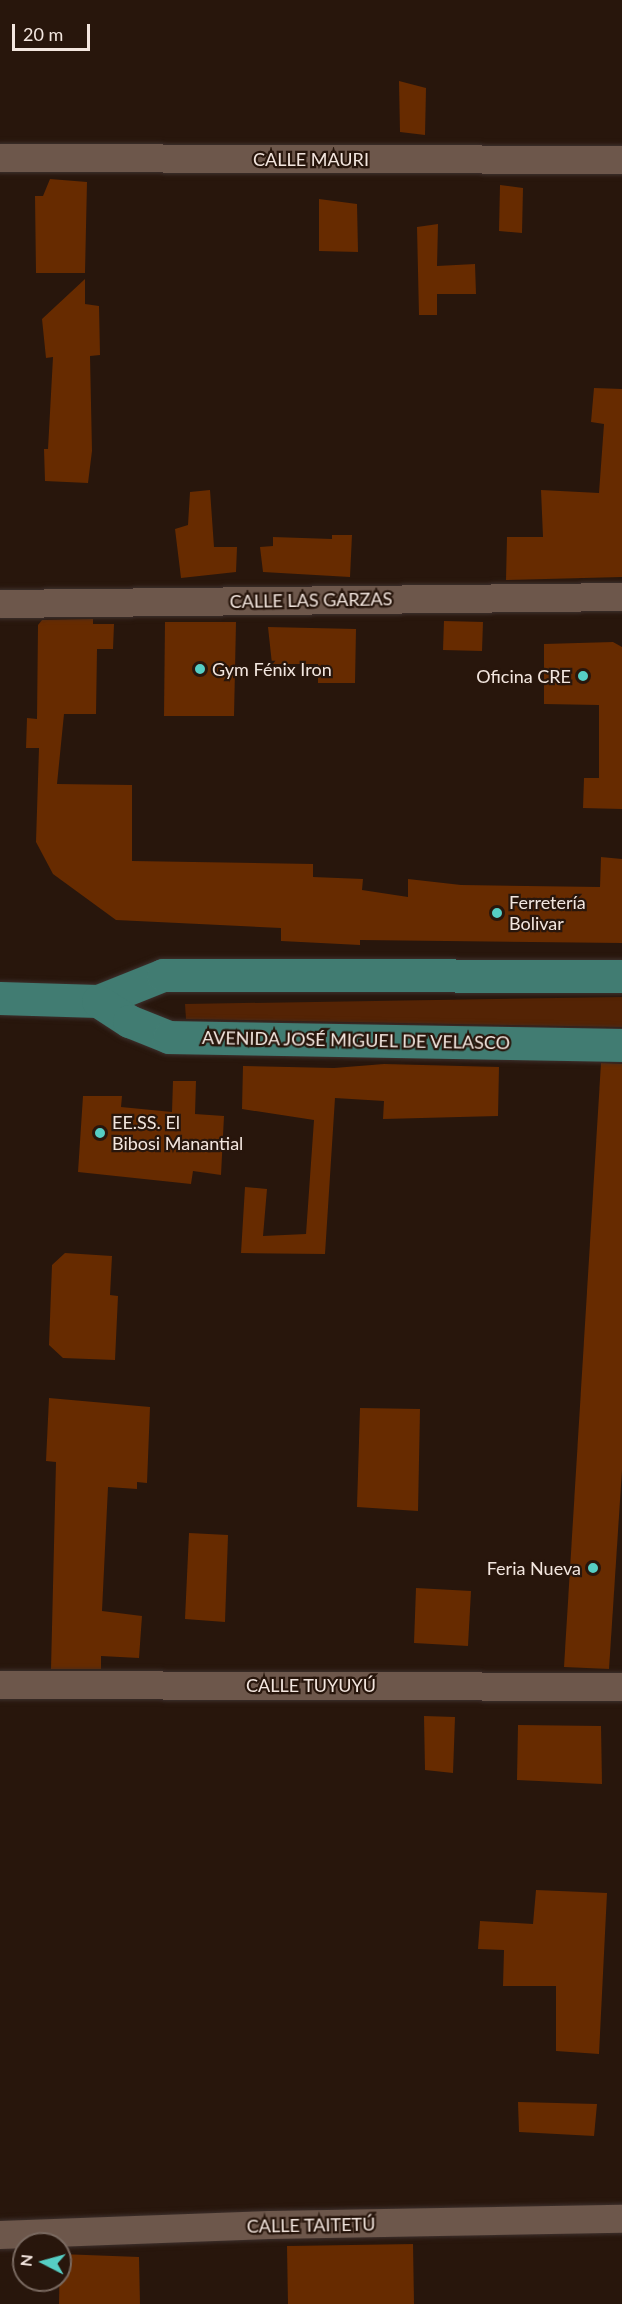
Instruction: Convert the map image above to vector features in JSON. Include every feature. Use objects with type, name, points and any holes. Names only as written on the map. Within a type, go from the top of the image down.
[{"type":"main road","points":[[0,998],[98,1001],[163,975],[622,976]]},
{"type":"main road","name":"AVENIDA JOSÉ MIGUEL DE VELASCO","points":[[98,1001],[129,1021],[169,1037],[622,1045]]},
{"type":"street","name":"CALLE MAURI","points":[[0,158],[622,160]]},
{"type":"street","name":"CALLE LAS GARZAS","points":[[0,604],[622,597]]},
{"type":"street","name":"CALLE TUYUYÚ","points":[[0,1685],[622,1687]]},
{"type":"street","name":"CALLE TAITETÚ","points":[[0,2235],[270,2225],[622,2219]]},
{"type":"shaded area","points":[[622,997],[622,1027],[186,1019],[185,1004]]},
{"type":"building","points":[[399,81],[426,88],[425,135],[400,132]]},
{"type":"building","points":[[50,179],[87,182],[85,273],[36,273],[35,196],[43,196]]},
{"type":"building","points":[[500,185],[523,188],[522,233],[499,231]]},
{"type":"building","points":[[319,199],[357,204],[358,252],[319,251]]},
{"type":"building","points":[[438,224],[437,266],[475,264],[476,294],[437,294],[437,315],[419,315],[417,227]]},
{"type":"building","points":[[85,279],[85,304],[99,306],[100,355],[90,356],[92,451],[88,483],[45,481],[44,449],[48,449],[53,357],[46,358],[42,319]]},
{"type":"building","points":[[594,388],[622,389],[622,577],[506,580],[507,537],[543,537],[541,490],[599,493],[604,424],[591,422]]},
{"type":"building","points":[[210,490],[214,547],[237,547],[236,572],[181,578],[175,529],[188,525],[190,492]]},
{"type":"building","points":[[332,535],[352,535],[350,577],[263,572],[260,547],[273,546],[273,537],[332,539]]},
{"type":"building","points":[[93,619],[93,624],[114,624],[113,649],[97,649],[96,714],[64,714],[57,784],[132,785],[132,861],[313,864],[313,877],[363,879],[362,890],[408,897],[408,879],[461,885],[600,887],[601,857],[622,859],[622,943],[360,940],[360,945],[281,941],[281,928],[116,920],[53,874],[36,842],[39,748],[26,748],[27,718],[37,719],[38,625],[42,620]]},
{"type":"building","points":[[444,621],[483,622],[482,651],[443,650]]},
{"type":"building","name":"Gym Fénix Iron","points":[[165,622],[236,622],[234,716],[164,716]]},
{"type":"building","points":[[268,627],[356,629],[355,683],[318,683],[318,664],[272,664]]},
{"type":"building","name":"Oficina CRE","points":[[613,642],[622,647],[622,809],[583,808],[584,778],[599,778],[599,705],[544,704],[544,644]]},
{"type":"building","points":[[601,1063],[622,1064],[622,1470],[609,1669],[564,1667]]},
{"type":"building","points":[[384,1064],[499,1067],[498,1116],[383,1119],[384,1101],[335,1098],[325,1254],[241,1253],[245,1187],[267,1189],[263,1236],[306,1234],[314,1120],[242,1109],[243,1066],[334,1068]]},
{"type":"building","points":[[173,1081],[196,1081],[195,1114],[224,1116],[221,1175],[193,1171],[191,1184],[78,1172],[83,1096],[122,1096],[121,1107],[172,1112]]},
{"type":"building","points":[[65,1253],[112,1256],[110,1295],[118,1296],[115,1360],[63,1358],[49,1345],[52,1265]]},
{"type":"building","points":[[49,1398],[150,1407],[147,1483],[137,1482],[137,1489],[108,1487],[102,1611],[142,1616],[139,1658],[101,1656],[101,1669],[51,1669],[56,1462],[46,1461]]},
{"type":"building","points":[[360,1408],[420,1409],[418,1511],[357,1507]]},
{"type":"building","points":[[189,1533],[228,1535],[225,1622],[185,1619]]},
{"type":"building","points":[[416,1588],[471,1591],[468,1646],[414,1643]]},
{"type":"building","points":[[424,1716],[455,1717],[453,1773],[425,1770]]},
{"type":"building","points":[[518,1725],[601,1726],[602,1784],[517,1780]]},
{"type":"building","points":[[536,1890],[607,1893],[599,2054],[556,2051],[556,1986],[503,1986],[504,1950],[478,1949],[480,1921],[533,1924]]},
{"type":"building","points":[[518,2102],[597,2104],[594,2136],[519,2132]]},
{"type":"building","points":[[413,2244],[414,2304],[288,2304],[287,2246]]},
{"type":"building","points":[[72,2254],[139,2257],[140,2304],[59,2304],[59,2292],[72,2292]]},
{"type":"place","name":"Gym Fénix Iron","points":[[200,669]]},
{"type":"place","name":"Oficina CRE","points":[[583,676]]},
{"type":"place","name":"Ferretería Bolivar","points":[[497,913]]},
{"type":"place","name":"EE.SS. El Bibosi Manantial","points":[[100,1133]]},
{"type":"place","name":"Feria Nueva","points":[[593,1568]]}]
